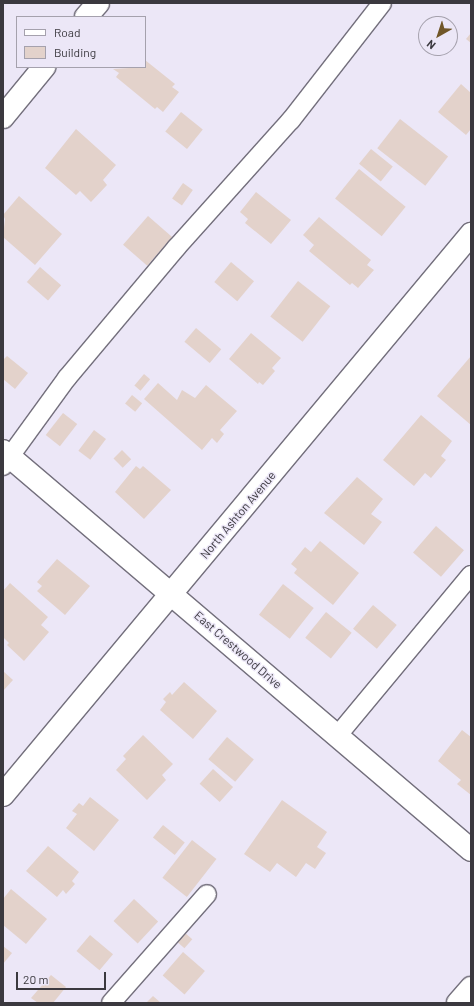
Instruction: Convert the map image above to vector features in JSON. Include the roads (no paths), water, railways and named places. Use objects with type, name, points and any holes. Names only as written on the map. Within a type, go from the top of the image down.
[{"type":"street","points":[[87,16],[98,3]]},
{"type":"street","points":[[3,117],[43,68]]},
{"type":"street","name":"North Ashton Avenue","points":[[3,795],[471,234]]},
{"type":"street","name":"East Crestwood Drive","points":[[5,458],[172,594],[471,850]]},
{"type":"street","points":[[458,1003],[471,988]]},
{"type":"lane","points":[[5,458],[68,378],[176,248],[291,120],[382,3]]},
{"type":"lane","points":[[338,735],[471,575]]},
{"type":"lane","points":[[111,1003],[207,894]]}]
